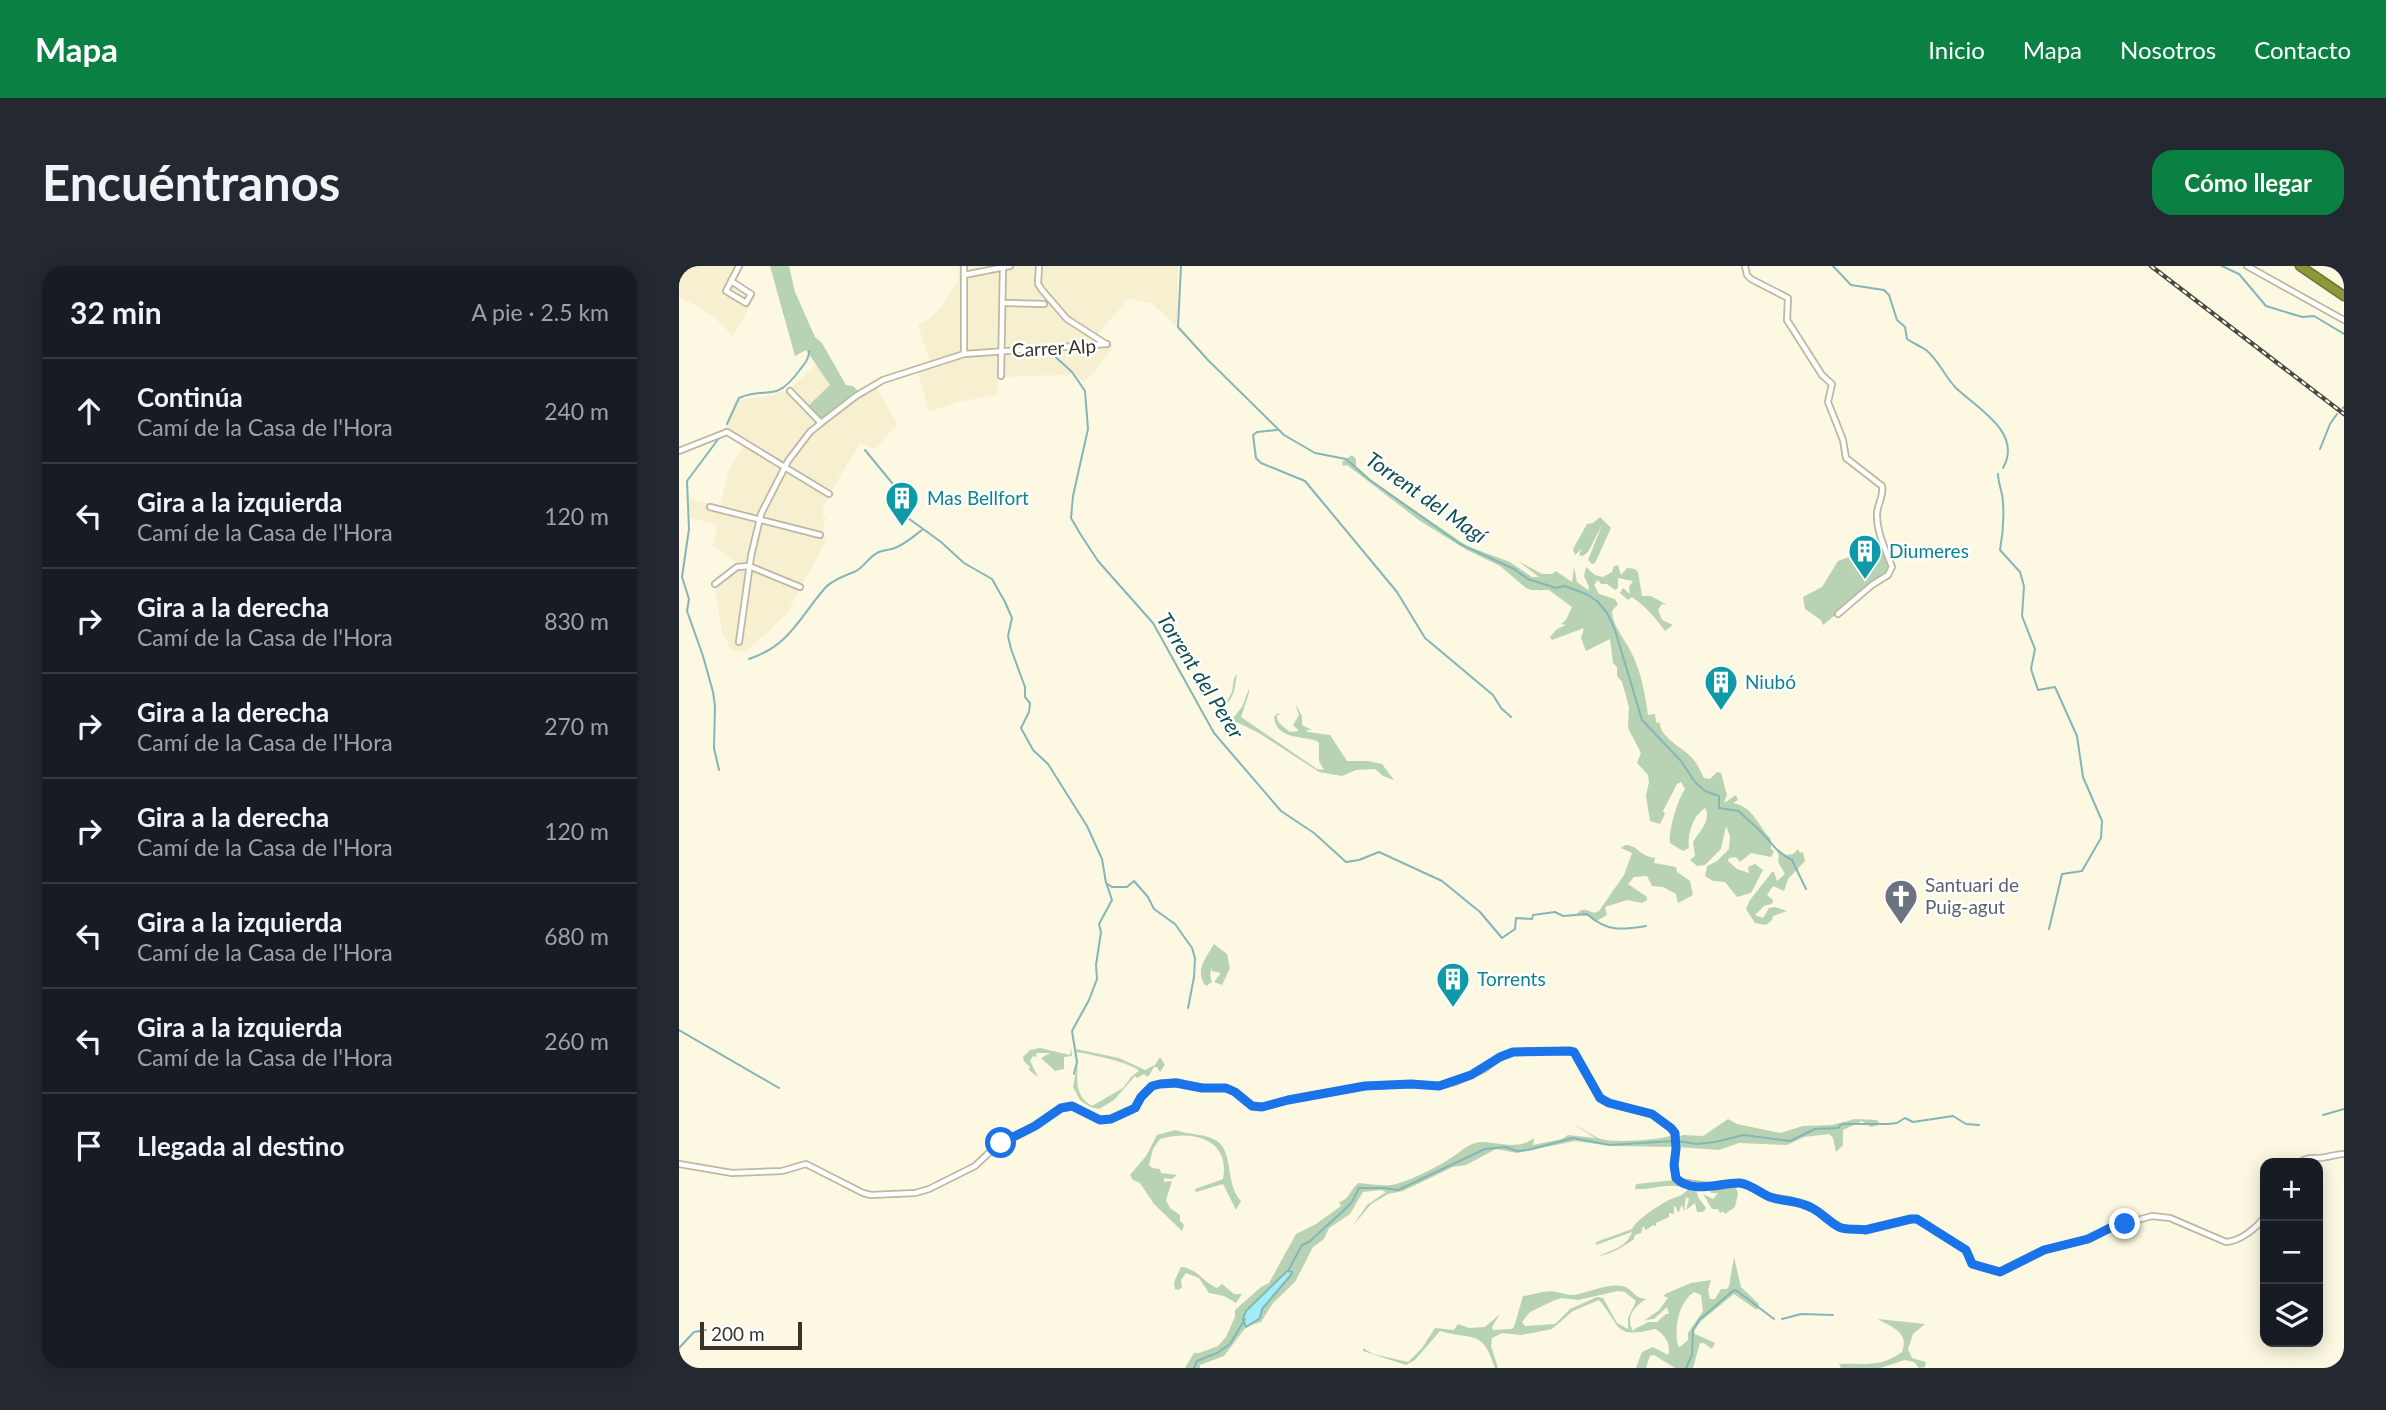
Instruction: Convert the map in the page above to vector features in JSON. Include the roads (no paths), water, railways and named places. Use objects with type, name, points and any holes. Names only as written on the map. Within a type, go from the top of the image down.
[{"type":"highway","points":[[2300,266],[2344,296]]},
{"type":"street","points":[[731,281],[751,294],[746,303],[726,291],[731,281],[739,266]]},
{"type":"street","points":[[964,266],[964,354]]},
{"type":"street","points":[[964,275],[1010,266]]},
{"type":"street","name":"Carrer Alp","points":[[739,642],[759,520],[785,467],[810,432],[821,423],[856,396],[883,380],[964,354],[1107,344],[1067,319],[1038,284],[1039,266]]},
{"type":"street","points":[[1745,266],[1751,279],[1788,298],[1787,320],[1822,375],[1832,384],[1828,402],[1843,440],[1846,458],[1882,486],[1877,516],[1884,551],[1892,567],[1888,575],[1838,614]]},
{"type":"street","points":[[2247,266],[2344,320]]},
{"type":"street","points":[[1000,376],[1003,267]]},
{"type":"street","points":[[1003,303],[1044,303]]},
{"type":"street","points":[[790,391],[821,423]]},
{"type":"street","points":[[679,451],[727,432],[829,494]]},
{"type":"street","points":[[711,507],[820,535]]},
{"type":"street","points":[[715,584],[737,567],[750,566],[800,587]]},
{"type":"street","points":[[679,1164],[732,1173],[782,1171],[806,1164],[863,1193],[915,1193],[975,1166],[993,1149],[1061,1108],[1072,1106],[1100,1120],[1111,1119],[1135,1108],[1152,1086],[1160,1084],[1226,1088],[1252,1106],[1262,1107],[1365,1086],[1439,1086],[1471,1075],[1513,1052],[1562,1050],[1574,1052],[1600,1098],[1609,1103],[1652,1114],[1671,1128],[1675,1133],[1676,1178],[1680,1182],[1715,1187],[1738,1183],[1747,1185],[1769,1196],[1813,1208],[1840,1228],[1865,1230],[1917,1219],[1966,1250],[1972,1264],[1991,1271],[2000,1272],[2044,1250],[2088,1239],[2112,1227],[2152,1216],[2170,1218],[2226,1242],[2231,1242],[2261,1221]]},
{"type":"street","points":[[2322,1158],[2344,1154]]},
{"type":"water","points":[[1287,1271],[1292,1272],[1291,1275],[1262,1309],[1260,1318],[1246,1327],[1243,1319],[1246,1311]]},
{"type":"waterway","name":"Torrent del Magí","points":[[1181,266],[1178,327],[1284,435],[1315,453],[1346,459],[1370,480],[1460,544],[1514,569],[1528,579],[1556,588],[1565,586],[1597,601],[1607,613],[1615,630],[1642,720],[1681,761],[1695,782],[1705,791],[1719,796],[1719,808],[1739,811],[1780,852],[1792,860],[1806,889]]},
{"type":"waterway","points":[[1833,266],[1851,285],[1884,290],[1889,295],[1897,320],[1905,327],[1907,339],[1930,354],[1956,388],[1986,413],[2003,433],[2008,455],[2003,468]]},
{"type":"waterway","points":[[2222,266],[2239,274],[2266,306],[2302,317],[2314,316],[2344,334]]},
{"type":"waterway","points":[[727,424],[739,398],[783,388],[804,364],[809,351]]},
{"type":"waterway","name":"Torrent del Perer","points":[[1049,351],[1072,372],[1085,391],[1088,429],[1073,496],[1071,518],[1098,561],[1153,623],[1214,733],[1281,811],[1314,833],[1346,862],[1379,852],[1442,881],[1480,912],[1502,938],[1515,929],[1516,918],[1532,919],[1533,915],[1555,912],[1563,916],[1587,914],[1608,927],[1646,926]]},
{"type":"waterway","points":[[2320,449],[2337,414]]},
{"type":"waterway","points":[[1277,430],[1257,432],[1253,435],[1256,458],[1261,463],[1305,481],[1397,592],[1425,638],[1493,695],[1511,717]]},
{"type":"waterway","points":[[719,438],[687,481],[689,529],[682,577],[689,599],[687,611],[713,692],[714,748],[719,770]]},
{"type":"waterway","points":[[865,450],[897,489],[908,518],[964,563],[992,579],[1012,618],[1008,636],[1025,687],[1025,697],[1030,703],[1029,712],[1021,728],[1033,750],[1048,764],[1087,826],[1102,859],[1106,883],[1112,887],[1127,887],[1134,881],[1154,909],[1175,924],[1192,948],[1195,958],[1194,977],[1188,1008]]},
{"type":"waterway","points":[[1998,474],[2003,509],[2000,550],[2020,572],[2024,586],[2022,616],[2035,649],[2031,669],[2038,690],[2055,687],[2077,736],[2083,777],[2102,821],[2101,838],[2082,871],[2062,874],[2049,929]]},
{"type":"waterway","points":[[749,659],[785,638],[829,584],[857,570],[875,554],[899,546],[922,530]]},
{"type":"waterway","points":[[1074,1074],[1077,1062],[1072,1031],[1097,979],[1096,965],[1101,932],[1099,924],[1112,900],[1107,885]]},
{"type":"waterway","points":[[679,1030],[779,1088]]},
{"type":"waterway","points":[[2323,1115],[2344,1109]]},
{"type":"waterway","points":[[1677,1141],[1697,1144],[1744,1135],[1790,1141],[1815,1129],[1838,1128],[1842,1124],[1897,1123],[1905,1118],[1913,1122],[1953,1116],[1966,1124],[1979,1125]]},
{"type":"waterway","points":[[1288,1271],[1302,1245],[1309,1242],[1352,1202],[1359,1188],[1398,1190],[1485,1149],[1506,1147],[1517,1151],[1528,1150],[1573,1138],[1610,1145],[1673,1141]]},
{"type":"waterway","points":[[1686,1368],[1692,1355],[1693,1330],[1699,1320],[1734,1290],[1774,1319]]},
{"type":"waterway","points":[[1782,1319],[1801,1314],[1833,1315]]},
{"type":"waterway","points":[[1194,1368],[1197,1361],[1230,1344],[1245,1319]]},
{"type":"waterway","points":[[679,1348],[694,1332],[706,1330]]},
{"type":"railway","points":[[2151,266],[2344,414]]},
{"type":"place","name":"Mas Bellfort","points":[[902,528]]},
{"type":"place","name":"Diumeres","points":[[1865,581]]},
{"type":"place","name":"Niubó","points":[[1721,712]]},
{"type":"place","name":"Santuari de Puig-agut","points":[[1901,926]]},
{"type":"place","name":"Torrents","points":[[1453,1009]]}]
